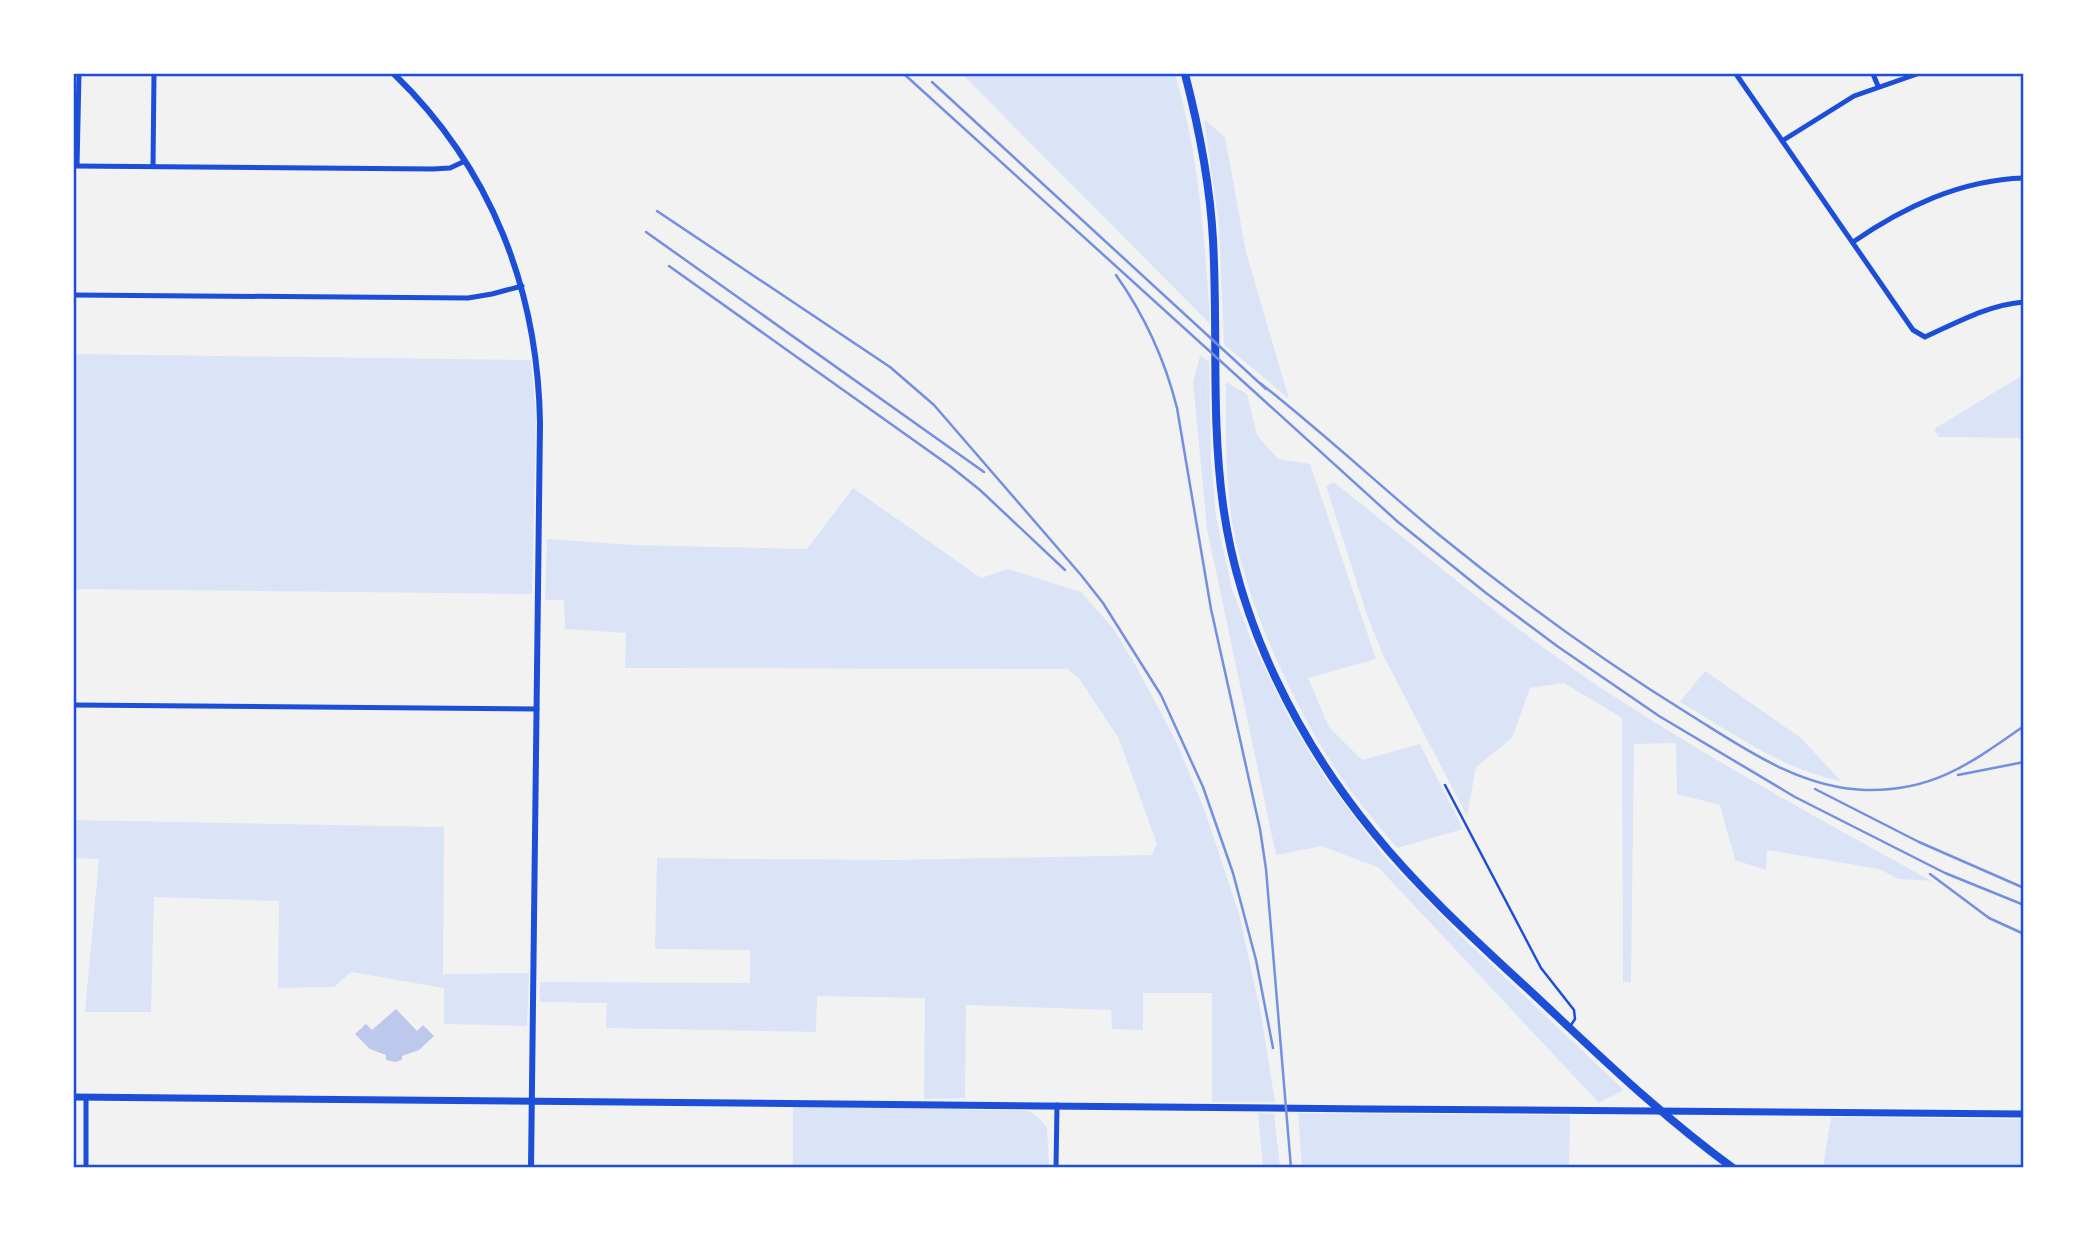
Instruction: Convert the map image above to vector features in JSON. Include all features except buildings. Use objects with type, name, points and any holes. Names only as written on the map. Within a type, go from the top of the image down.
[{"type":"main road","points":[[1185,74],[1208,190],[1213,240],[1221,489],[1234,564],[1267,657],[1306,735],[1339,787],[1386,848],[1455,919],[1661,1113],[1733,1167]]},
{"type":"main road","points":[[74,1097],[1661,1113],[2024,1114]]},
{"type":"street","points":[[79,74],[76,166],[433,169],[450,168],[465,161]]},
{"type":"street","points":[[153,167],[154,74]]},
{"type":"street","points":[[394,74],[434,117],[465,161],[495,216],[522,286],[534,336],[540,398],[531,1167]]},
{"type":"street","points":[[1736,74],[1913,330],[1926,337],[1981,311],[2007,303],[2024,302]]},
{"type":"street","points":[[1873,74],[1878,86]]},
{"type":"street","points":[[1782,141],[1830,109],[1878,86],[1917,74]]},
{"type":"street","points":[[1853,243],[1908,208],[1937,195],[1981,183],[2024,178]]},
{"type":"street","points":[[74,295],[468,298],[522,286]]},
{"type":"street","points":[[74,705],[537,709]]},
{"type":"street","points":[[86,1097],[86,1167]]},
{"type":"street","points":[[1056,1105],[1056,1167]]},
{"type":"lane","points":[[1445,785],[1541,968],[1574,1010],[1575,1019],[1569,1028]]},
{"type":"shaded area","points":[[962,74],[1175,74],[1195,166],[1210,324]]},
{"type":"shaded area","points":[[1204,119],[1225,137],[1246,252],[1289,399],[1224,344],[1219,224]]},
{"type":"shaded area","points":[[74,354],[531,360],[536,416],[532,594],[74,589]]},
{"type":"shaded area","points":[[1200,356],[1209,361],[1211,459],[1216,517],[1232,589],[1251,640],[1291,722],[1327,781],[1382,854],[1462,937],[1624,1090],[1599,1103],[1379,868],[1322,846],[1276,855],[1207,529],[1193,382]]},
{"type":"shaded area","points":[[2023,377],[2023,438],[1939,437],[1934,429]]},
{"type":"shaded area","points":[[1226,382],[1247,394],[1257,435],[1278,459],[1310,464],[1376,659],[1308,678],[1329,727],[1362,760],[1420,744],[1463,829],[1397,848],[1333,766],[1295,698],[1261,623],[1238,548],[1228,481]]},
{"type":"shaded area","points":[[1334,482],[1497,612],[1598,686],[1721,763],[1932,881],[1899,879],[1879,869],[1767,850],[1766,870],[1735,860],[1720,805],[1677,794],[1676,743],[1634,744],[1631,982],[1623,982],[1622,718],[1564,683],[1530,688],[1512,738],[1476,767],[1467,816],[1384,657],[1368,618],[1326,486]]},
{"type":"shaded area","points":[[853,488],[981,578],[1008,569],[1081,592],[1113,628],[1176,741],[1205,811],[1239,914],[1261,1014],[1275,1102],[1212,1102],[1212,993],[1143,993],[1143,1030],[1112,1029],[1111,1010],[966,1005],[965,1098],[924,1099],[925,998],[817,996],[816,1032],[606,1028],[607,1003],[540,1002],[540,982],[750,983],[750,950],[655,949],[657,858],[894,860],[1152,855],[1157,844],[1118,737],[1078,677],[1067,669],[625,668],[626,633],[565,629],[564,600],[545,600],[547,539],[633,545],[807,549]]},
{"type":"shaded area","points":[[1705,671],[1801,738],[1841,781],[1819,776],[1778,759],[1680,702]]},
{"type":"shaded area","points":[[74,820],[444,827],[443,974],[529,973],[527,1026],[444,1024],[444,988],[351,972],[334,987],[278,988],[279,901],[154,897],[151,1012],[85,1012],[99,859],[74,858]]},
{"type":"shaded area","points":[[793,1106],[1028,1111],[1047,1127],[1049,1167],[793,1168]]},
{"type":"shaded area","points":[[1258,1113],[1274,1114],[1280,1167],[1263,1167]]},
{"type":"shaded area","points":[[1298,1113],[1570,1115],[1569,1167],[1302,1167]]},
{"type":"shaded area","points":[[1831,1117],[2023,1119],[2023,1167],[1823,1167]]},
{"type":"railway","points":[[904,74],[1398,522],[1557,646],[1659,716],[1795,797],[1945,873],[2024,905]]},
{"type":"railway","points":[[932,82],[1266,389]]},
{"type":"railway","points":[[657,211],[890,367],[934,405],[1103,603],[1161,695],[1203,787],[1233,873],[1256,960],[1273,1048]]},
{"type":"railway","points":[[646,232],[984,472]]},
{"type":"railway","points":[[669,266],[950,466],[980,490],[1065,570]]},
{"type":"railway","points":[[1116,275],[1153,339],[1177,408],[1211,609],[1260,829],[1266,869],[1291,1168]]},
{"type":"railway","points":[[1260,383],[1499,583],[1626,674],[1774,765],[1841,788],[1865,790],[1911,786],[1950,773],[2024,726]]},
{"type":"railway","points":[[1958,775],[2024,762]]},
{"type":"railway","points":[[1815,789],[1919,842],[2024,888]]},
{"type":"railway","points":[[1930,874],[1989,918],[2024,934]]}]
